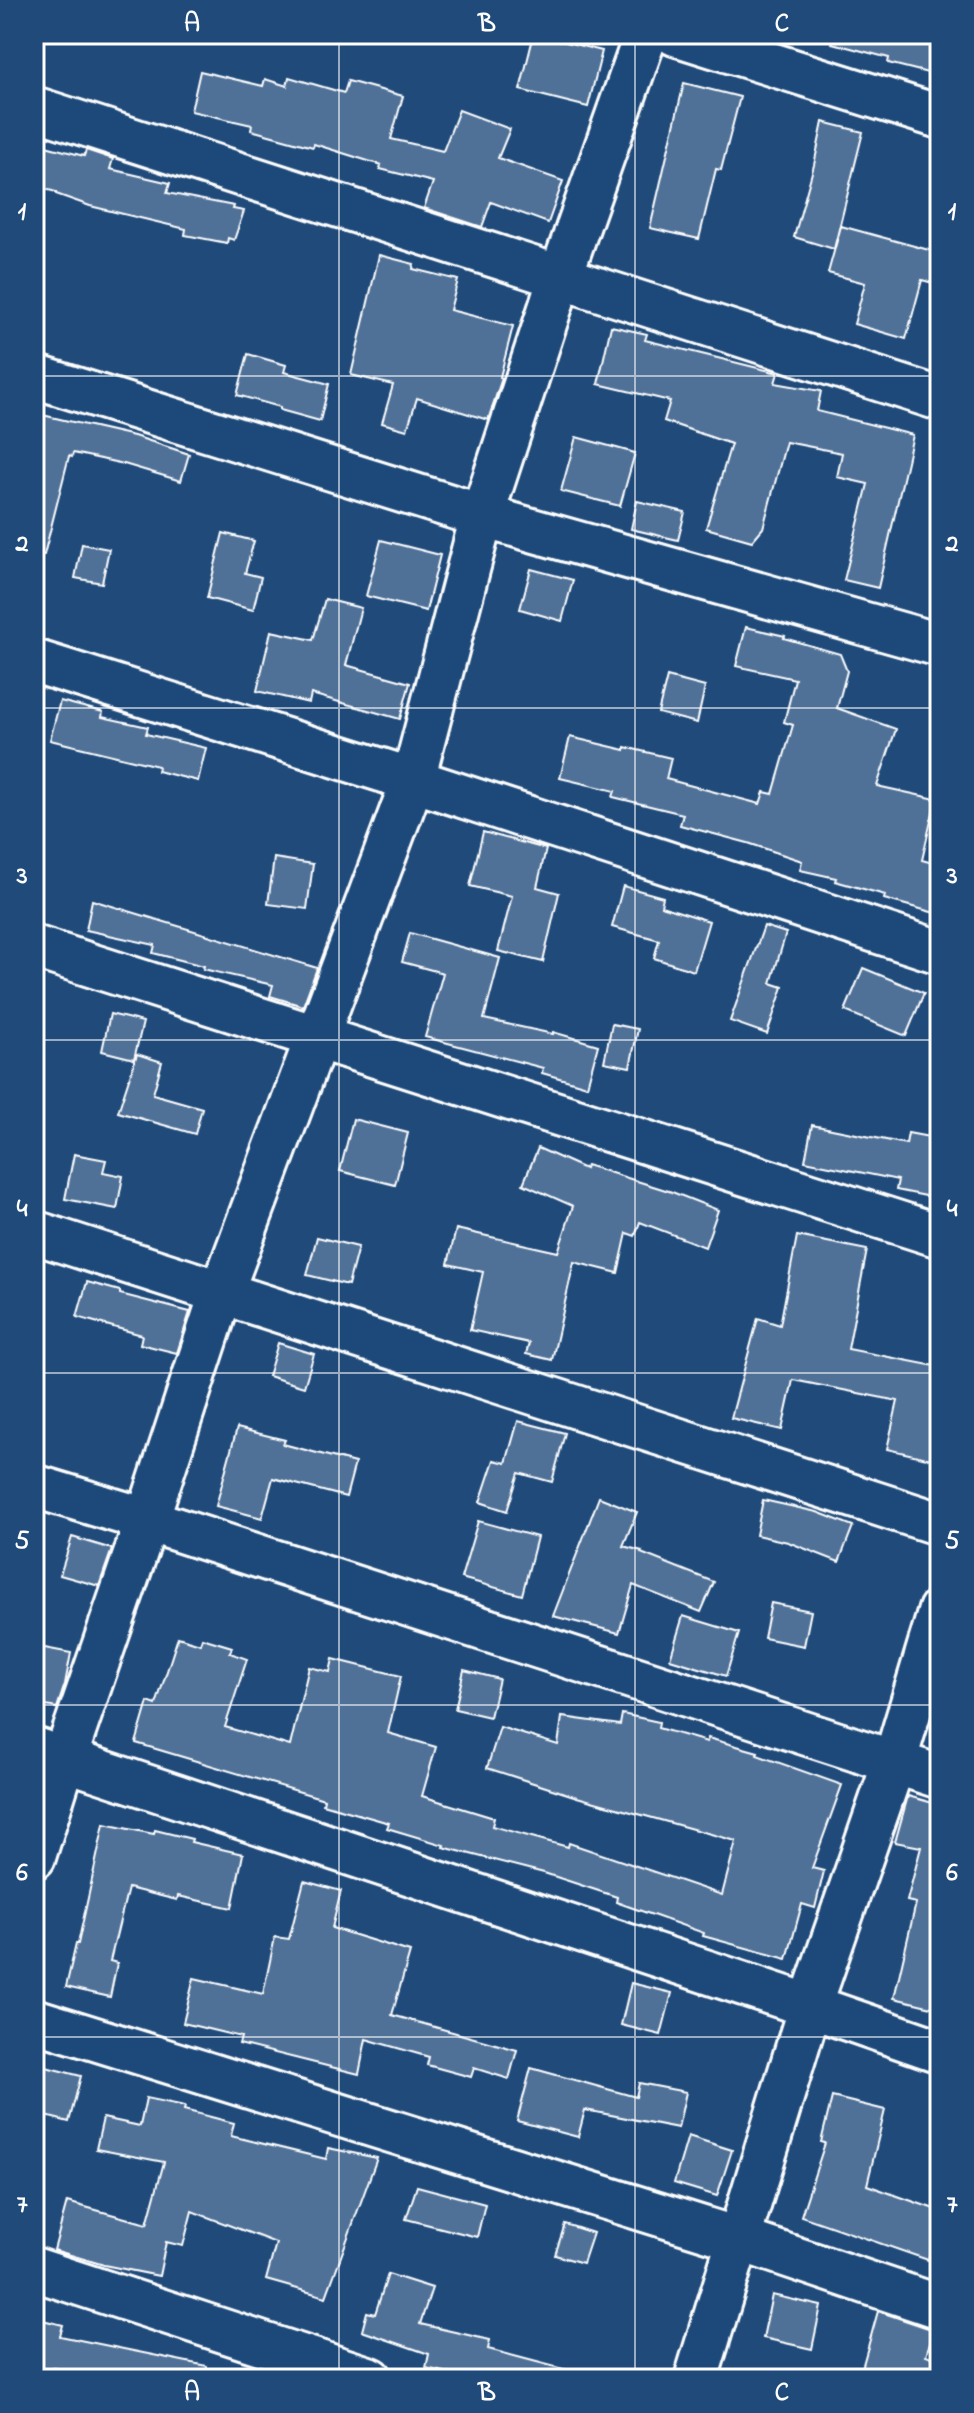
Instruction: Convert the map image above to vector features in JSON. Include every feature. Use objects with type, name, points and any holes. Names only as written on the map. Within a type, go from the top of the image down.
[{"type":"street","points":[[34,1857],[50,1753],[147,1520],[221,1294],[413,780],[482,516],[560,278],[646,34]]},
{"type":"street","points":[[675,34],[940,117]]},
{"type":"street","points":[[34,108],[940,399]]},
{"type":"street","points":[[34,376],[482,516],[940,645]]},
{"type":"street","points":[[34,661],[413,780],[940,952]]},
{"type":"street","points":[[34,947],[940,1236]]},
{"type":"street","points":[[34,1232],[940,1524]]},
{"type":"street","points":[[34,1486],[940,1777]]},
{"type":"street","points":[[696,2379],[810,2006],[894,1763],[940,1610]]},
{"type":"street","points":[[50,1753],[940,2051]]},
{"type":"street","points":[[34,2020],[738,2239],[940,2307]]},
{"type":"street","points":[[34,2269],[371,2379]]},
{"type":"building","points":[[534,34],[602,51],[588,107],[520,90]]},
{"type":"building","points":[[834,34],[940,34],[940,40],[932,74],[888,63],[889,58],[832,43]]},
{"type":"building","points":[[200,71],[263,86],[265,79],[287,86],[289,77],[344,93],[348,81],[403,96],[391,139],[443,151],[459,110],[510,129],[498,158],[563,181],[548,223],[491,202],[482,227],[424,208],[433,182],[380,169],[381,165],[314,144],[313,147],[251,130],[252,125],[191,111]]},
{"type":"building","points":[[684,83],[740,97],[721,170],[716,169],[699,239],[650,228]]},
{"type":"building","points":[[823,122],[863,132],[834,249],[794,237]]},
{"type":"building","points":[[34,143],[84,156],[86,150],[113,159],[110,169],[170,183],[167,193],[234,206],[233,209],[244,211],[234,240],[228,238],[227,243],[185,235],[186,229],[90,206],[34,186]]},
{"type":"building","points":[[841,226],[940,253],[940,285],[922,280],[906,339],[854,324],[865,283],[828,273]]},
{"type":"building","points":[[379,255],[414,264],[413,269],[458,280],[450,310],[513,326],[502,378],[488,420],[417,398],[407,430],[382,423],[393,385],[351,375]]},
{"type":"building","points":[[611,326],[647,334],[645,340],[778,373],[775,383],[821,391],[817,411],[913,435],[878,588],[844,580],[868,484],[837,477],[842,453],[786,442],[763,528],[752,541],[706,528],[731,444],[664,421],[670,401],[598,384]]},
{"type":"building","points":[[248,354],[286,365],[284,372],[329,384],[320,421],[237,395]]},
{"type":"building","points":[[38,414],[134,436],[189,454],[181,481],[73,453],[72,457],[69,456],[44,555],[34,554],[34,429]]},
{"type":"building","points":[[576,437],[635,453],[620,506],[561,491]]},
{"type":"building","points":[[637,501],[685,512],[678,540],[631,529]]},
{"type":"building","points":[[223,533],[254,541],[245,573],[261,577],[253,610],[207,598]]},
{"type":"building","points":[[381,540],[440,555],[426,611],[366,596]]},
{"type":"building","points":[[82,544],[109,549],[102,583],[75,578]]},
{"type":"building","points":[[531,569],[573,580],[562,621],[520,609]]},
{"type":"building","points":[[325,599],[361,608],[346,665],[410,683],[400,719],[311,694],[309,703],[257,691],[271,631],[313,640]]},
{"type":"building","points":[[746,627],[840,654],[847,671],[837,708],[896,729],[877,786],[936,799],[922,860],[940,865],[940,893],[935,913],[884,899],[885,895],[835,881],[836,878],[800,870],[802,861],[680,825],[683,814],[613,797],[615,791],[560,778],[570,737],[671,758],[666,779],[760,804],[764,792],[773,794],[793,725],[784,722],[795,679],[736,666]]},
{"type":"building","points":[[667,677],[705,687],[697,723],[658,713]]},
{"type":"building","points":[[60,701],[103,712],[102,717],[148,727],[146,734],[206,748],[198,781],[157,771],[158,766],[50,740]]},
{"type":"building","points":[[483,832],[546,849],[537,887],[559,893],[543,962],[498,951],[512,896],[470,886]]},
{"type":"building","points":[[274,858],[313,864],[307,909],[268,904]]},
{"type":"building","points":[[623,886],[663,897],[661,906],[709,921],[694,971],[654,958],[659,940],[612,927]]},
{"type":"building","points":[[92,900],[317,968],[303,1006],[270,996],[273,985],[203,969],[204,966],[153,953],[155,945],[86,930]]},
{"type":"building","points":[[764,926],[786,933],[771,983],[783,987],[767,1034],[730,1021]]},
{"type":"building","points":[[410,933],[500,958],[484,1019],[553,1032],[598,1045],[587,1086],[542,1073],[543,1068],[425,1037],[443,973],[402,962]]},
{"type":"building","points":[[863,968],[924,993],[906,1036],[845,1011]]},
{"type":"building","points":[[110,1014],[143,1022],[134,1059],[102,1051]]},
{"type":"building","points":[[612,1024],[638,1029],[630,1067],[604,1062]]},
{"type":"building","points":[[137,1054],[162,1062],[153,1094],[202,1108],[195,1134],[118,1112]]},
{"type":"building","points":[[353,1119],[408,1133],[395,1185],[340,1171]]},
{"type":"building","points":[[812,1125],[906,1144],[908,1133],[940,1139],[940,1179],[936,1198],[896,1190],[898,1180],[805,1161]]},
{"type":"building","points":[[538,1148],[585,1169],[586,1165],[718,1210],[705,1247],[640,1222],[635,1236],[627,1233],[618,1273],[574,1262],[552,1360],[526,1354],[529,1343],[470,1330],[483,1272],[448,1264],[456,1229],[558,1252],[573,1206],[523,1184]]},
{"type":"building","points":[[74,1154],[106,1160],[103,1172],[123,1176],[117,1209],[65,1199]]},
{"type":"building","points":[[797,1236],[867,1250],[848,1349],[940,1367],[940,1461],[887,1449],[898,1401],[793,1380],[782,1430],[731,1418],[758,1318],[780,1325]]},
{"type":"building","points":[[317,1237],[358,1247],[348,1285],[307,1275]]},
{"type":"building","points":[[87,1282],[190,1312],[177,1353],[140,1344],[142,1335],[77,1317]]},
{"type":"building","points":[[278,1343],[314,1354],[304,1387],[268,1376]]},
{"type":"building","points":[[518,1421],[565,1433],[552,1482],[519,1473],[507,1511],[480,1502],[494,1460],[506,1463]]},
{"type":"building","points":[[237,1428],[355,1463],[346,1497],[273,1478],[262,1518],[216,1506]]},
{"type":"building","points":[[599,1497],[637,1512],[623,1546],[714,1582],[701,1612],[633,1585],[619,1633],[553,1616]]},
{"type":"building","points":[[763,1500],[817,1512],[853,1526],[839,1562],[788,1542],[756,1535]]},
{"type":"building","points":[[478,1521],[537,1537],[522,1595],[461,1578]]},
{"type":"building","points":[[72,1537],[112,1549],[99,1586],[60,1575]]},
{"type":"building","points":[[771,1603],[811,1611],[804,1646],[764,1638]]},
{"type":"building","points":[[683,1616],[739,1633],[726,1676],[670,1659]]},
{"type":"building","points":[[178,1637],[200,1644],[202,1638],[232,1647],[230,1653],[247,1659],[225,1727],[290,1746],[309,1667],[330,1672],[333,1659],[401,1676],[388,1733],[436,1747],[422,1796],[494,1818],[492,1826],[568,1847],[569,1843],[722,1895],[736,1841],[577,1797],[487,1768],[500,1727],[558,1745],[562,1717],[620,1725],[622,1714],[659,1722],[658,1728],[707,1742],[708,1738],[758,1752],[757,1755],[842,1785],[812,1868],[824,1871],[815,1908],[802,1904],[787,1959],[703,1936],[704,1933],[616,1902],[617,1897],[544,1873],[443,1847],[387,1828],[389,1823],[323,1804],[324,1799],[136,1743],[148,1702],[156,1705]]},
{"type":"building","points":[[34,1646],[71,1653],[57,1708],[34,1704]]},
{"type":"building","points":[[464,1670],[499,1679],[490,1717],[455,1709]]},
{"type":"building","points":[[908,1796],[940,1805],[940,2009],[894,1998],[916,1903],[907,1901],[921,1847],[895,1842]]},
{"type":"building","points":[[104,1824],[154,1834],[155,1830],[243,1854],[232,1908],[178,1896],[177,1900],[128,1888],[110,1961],[117,1963],[110,1997],[66,1987]]},
{"type":"building","points":[[304,1881],[341,1891],[332,1928],[410,1952],[392,2015],[517,2050],[509,2079],[474,2068],[471,2077],[427,2065],[429,2057],[366,2039],[359,2074],[239,2044],[241,2037],[183,2023],[194,1978],[263,1994],[275,1937],[289,1939]]},
{"type":"building","points":[[631,1983],[672,1993],[661,2035],[621,2025]]},
{"type":"building","points":[[34,2064],[81,2076],[69,2122],[34,2113]]},
{"type":"building","points":[[531,2068],[636,2097],[639,2083],[686,2092],[678,2128],[585,2110],[578,2137],[517,2121]]},
{"type":"building","points":[[832,2097],[885,2110],[867,2185],[940,2211],[940,2254],[931,2250],[928,2260],[801,2216],[825,2143],[821,2142]]},
{"type":"building","points":[[146,2098],[185,2106],[184,2110],[234,2123],[231,2136],[326,2159],[328,2148],[377,2158],[326,2297],[266,2280],[276,2243],[192,2211],[183,2246],[166,2242],[159,2276],[104,2265],[54,2250],[67,2202],[147,2224],[164,2162],[96,2149],[103,2118],[140,2126]]},
{"type":"building","points":[[688,2136],[732,2150],[717,2196],[674,2183]]},
{"type":"building","points":[[417,2186],[485,2204],[477,2237],[406,2219]]},
{"type":"building","points":[[565,2224],[593,2233],[583,2263],[555,2255]]},
{"type":"building","points":[[388,2274],[432,2288],[420,2324],[490,2340],[488,2349],[567,2370],[566,2379],[475,2379],[426,2368],[429,2354],[362,2331],[367,2312],[375,2314]]},
{"type":"building","points":[[772,2295],[821,2306],[812,2349],[763,2338]]},
{"type":"building","points":[[878,2311],[934,2330],[926,2355],[940,2360],[940,2379],[859,2379]]},
{"type":"building","points":[[34,2318],[63,2325],[60,2336],[207,2366],[206,2379],[77,2379],[78,2374],[53,2367],[50,2379],[34,2379]]}]
